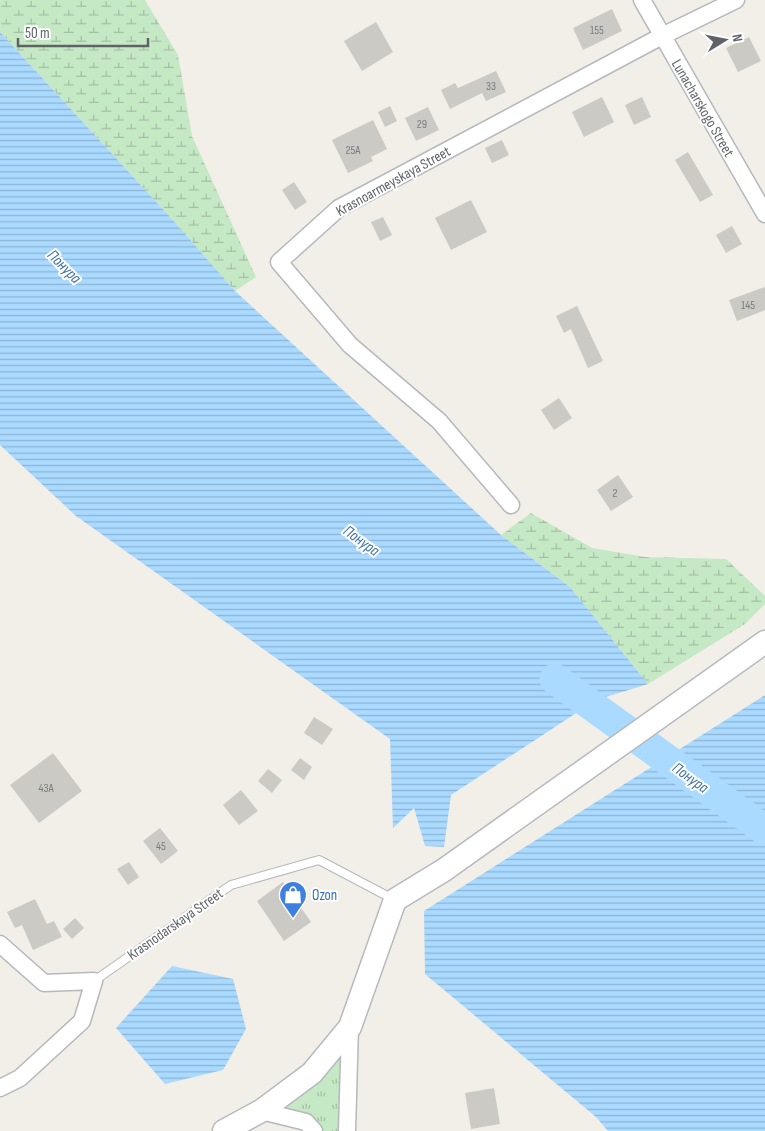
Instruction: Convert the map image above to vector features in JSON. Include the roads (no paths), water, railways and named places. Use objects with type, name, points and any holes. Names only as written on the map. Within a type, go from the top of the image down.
[{"type":"street","name":"Lunacharskogo Street","points":[[642,0],[765,214]]},
{"type":"street","name":"Krasnoarmeyskaya Street","points":[[511,505],[439,421],[350,344],[279,262],[339,208],[662,36],[736,0]]},
{"type":"street","points":[[347,1131],[350,1026],[395,900],[444,870],[765,642]]},
{"type":"street","points":[[0,944],[44,983],[94,982],[82,1021],[20,1078],[0,1088]]},
{"type":"street","points":[[224,1131],[261,1111],[312,1073],[350,1026]]},
{"type":"street","points":[[261,1111],[306,1122],[314,1131]]},
{"type":"lane","name":"Krasnodarskaya Street","points":[[94,982],[231,885],[319,860],[395,900]]},
{"type":"water","points":[[0,32],[171,218],[235,291],[501,535],[570,587],[648,684],[596,700],[451,795],[444,847],[425,846],[414,808],[393,828],[390,739],[76,516],[0,445]]},
{"type":"water","points":[[765,695],[765,1131],[608,1131],[596,1117],[425,974],[424,911]]},
{"type":"water","points":[[172,966],[233,979],[246,1029],[223,1070],[165,1084],[116,1028]]},
{"type":"waterway","name":"Понура","points":[[555,679],[765,830]]},
{"type":"place","name":"Ozon","points":[[293,919]]}]
